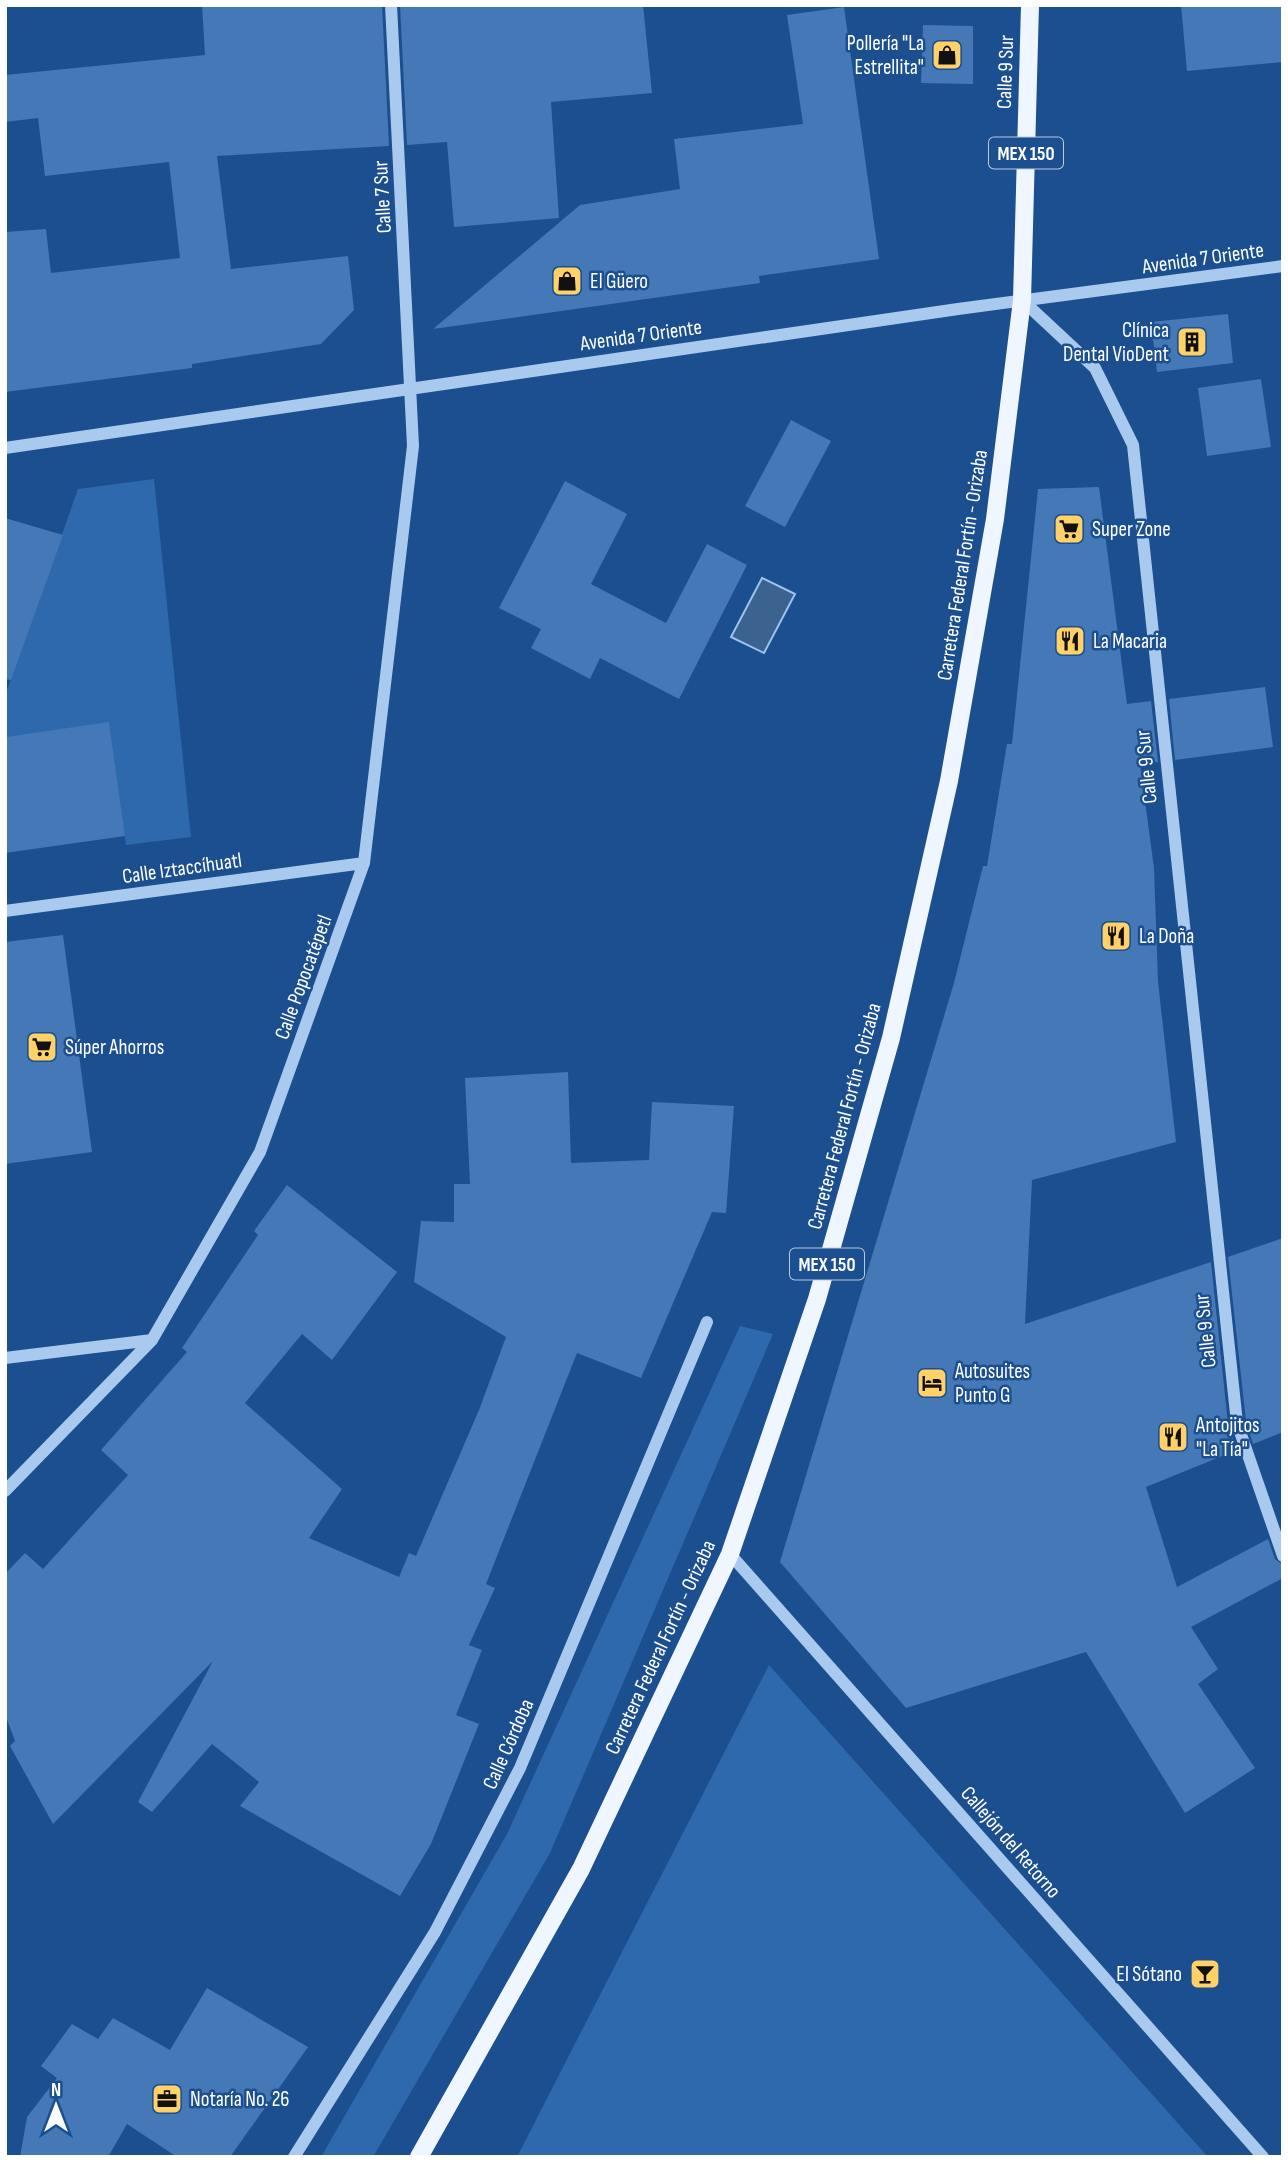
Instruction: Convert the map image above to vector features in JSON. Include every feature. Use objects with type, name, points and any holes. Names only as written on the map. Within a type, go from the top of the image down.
[{"type":"main road","name":"Calle 9 Sur","points":[[1022,300],[1030,5]]},
{"type":"main road","name":"Carretera Federal Fortín - Orizaba","points":[[419,2157],[581,1869],[730,1554],[817,1299],[891,1038],[952,768],[995,519],[1022,300]]},
{"type":"street","name":"Calle 7 Sur","points":[[391,5],[412,388]]},
{"type":"street","name":"Avenida 7 Oriente","points":[[5,448],[1022,300],[1084,295],[1283,266]]},
{"type":"street","name":"Calle 9 Sur","points":[[1022,300],[1095,368],[1133,445],[1237,1423],[1283,1556]]},
{"type":"street","name":"Calle Popocatépetl","points":[[5,1491],[152,1340],[260,1152],[364,863],[413,446],[412,388]]},
{"type":"street","name":"Calle Iztaccíhuatl","points":[[5,911],[364,863]]},
{"type":"street","name":"Calle Córdoba","points":[[294,2157],[435,1931],[520,1768],[707,1322]]},
{"type":"street","points":[[5,1358],[152,1340]]},
{"type":"street","name":"Callejón del Retorno","points":[[730,1554],[1263,2157]]},
{"type":"shaded area","points":[[154,479],[191,837],[126,845],[109,723],[5,737],[5,696],[78,489]]},
{"type":"shaded area","points":[[762,578],[795,594],[764,653],[731,637]]},
{"type":"shaded area","points":[[740,1326],[773,1334],[550,1853],[373,2157],[321,2157],[507,1834]]},
{"type":"shaded area","points":[[769,1665],[1208,2157],[517,2157]]},
{"type":"building","points":[[202,5],[382,5],[389,146],[217,156],[231,269],[348,256],[354,310],[321,344],[192,364],[192,368],[5,392],[5,232],[46,229],[51,273],[180,258],[169,162],[45,176],[38,118],[5,122],[5,75],[205,55]]},
{"type":"building","points":[[400,5],[643,5],[652,93],[551,102],[559,218],[454,227],[447,142],[407,145]]},
{"type":"building","points":[[1181,5],[1283,5],[1283,62],[1187,71]]},
{"type":"building","points":[[844,7],[879,259],[759,276],[760,283],[433,329],[580,205],[680,189],[674,139],[803,124],[787,15]]},
{"type":"building","name":"Pollería \"La Estrellita\"","points":[[923,25],[973,26],[973,84],[921,83]]},
{"type":"building","name":"Clínica Dental VioDent","points":[[1228,314],[1233,363],[1157,372],[1151,322]]},
{"type":"building","points":[[1261,379],[1271,447],[1207,456],[1198,388]]},
{"type":"building","points":[[791,420],[831,441],[785,527],[745,506]]},
{"type":"building","points":[[565,481],[627,514],[591,584],[666,623],[707,544],[747,565],[679,699],[600,658],[590,679],[531,648],[541,629],[499,608]]},
{"type":"building","points":[[1099,487],[1127,704],[1151,701],[1158,762],[1140,764],[1154,868],[1158,982],[1176,1142],[1032,1180],[1025,1324],[1211,1262],[1228,1424],[1237,1450],[1146,1487],[1177,1587],[1268,1539],[1275,1559],[1283,1565],[1283,1578],[1191,1627],[1218,1669],[1198,1684],[1255,1768],[1185,1813],[1086,1652],[906,1708],[780,1562],[954,983],[983,866],[987,866],[1007,744],[1012,744],[1038,489]]},
{"type":"building","points":[[5,518],[63,535],[11,680],[5,679]]},
{"type":"building","points":[[1265,687],[1273,747],[1175,760],[1169,699]]},
{"type":"building","points":[[109,722],[125,836],[5,853],[5,737]]},
{"type":"building","name":"Súper Ahorros","points":[[63,935],[92,1152],[5,1164],[5,942]]},
{"type":"building","points":[[568,1072],[571,1163],[649,1160],[652,1102],[734,1106],[726,1213],[712,1212],[641,1378],[577,1353],[486,1584],[495,1588],[469,1645],[482,1650],[456,1715],[479,1724],[431,1844],[400,1896],[240,1806],[259,1782],[212,1744],[152,1812],[138,1802],[213,1661],[53,1824],[10,1746],[15,1741],[5,1714],[5,1574],[25,1553],[43,1569],[128,1475],[101,1450],[187,1352],[182,1348],[258,1235],[254,1231],[287,1185],[397,1272],[332,1360],[302,1334],[245,1403],[342,1489],[309,1538],[399,1577],[409,1553],[416,1556],[479,1410],[506,1337],[414,1282],[421,1221],[454,1222],[454,1184],[470,1184],[465,1078]]},
{"type":"building","points":[[1283,1238],[1283,1432],[1253,1444],[1246,1421],[1228,1257]]},
{"type":"building","points":[[207,1988],[308,2047],[230,2157],[177,2157],[127,2124],[108,2157],[20,2157],[27,2117],[57,2078],[41,2066],[72,2024],[98,2039],[113,2018],[170,2050]]},
{"type":"place","name":"Pollería \"La Estrellita\"","points":[[947,55]]},
{"type":"place","name":"El Güero","points":[[567,281]]},
{"type":"place","name":"Clínica Dental VioDent","points":[[1192,342]]},
{"type":"place","name":"Super Zone","points":[[1069,529]]},
{"type":"place","name":"La Macaria","points":[[1070,641]]},
{"type":"place","name":"La Doña","points":[[1116,936]]},
{"type":"place","name":"Súper Ahorros","points":[[42,1047]]},
{"type":"place","name":"Autosuites Punto G","points":[[932,1383]]},
{"type":"place","name":"Antojitos \"La Tía\"","points":[[1173,1437]]},
{"type":"place","name":"El Sótano","points":[[1205,1974]]},
{"type":"place","name":"Notaría No. 26","points":[[167,2099]]}]
